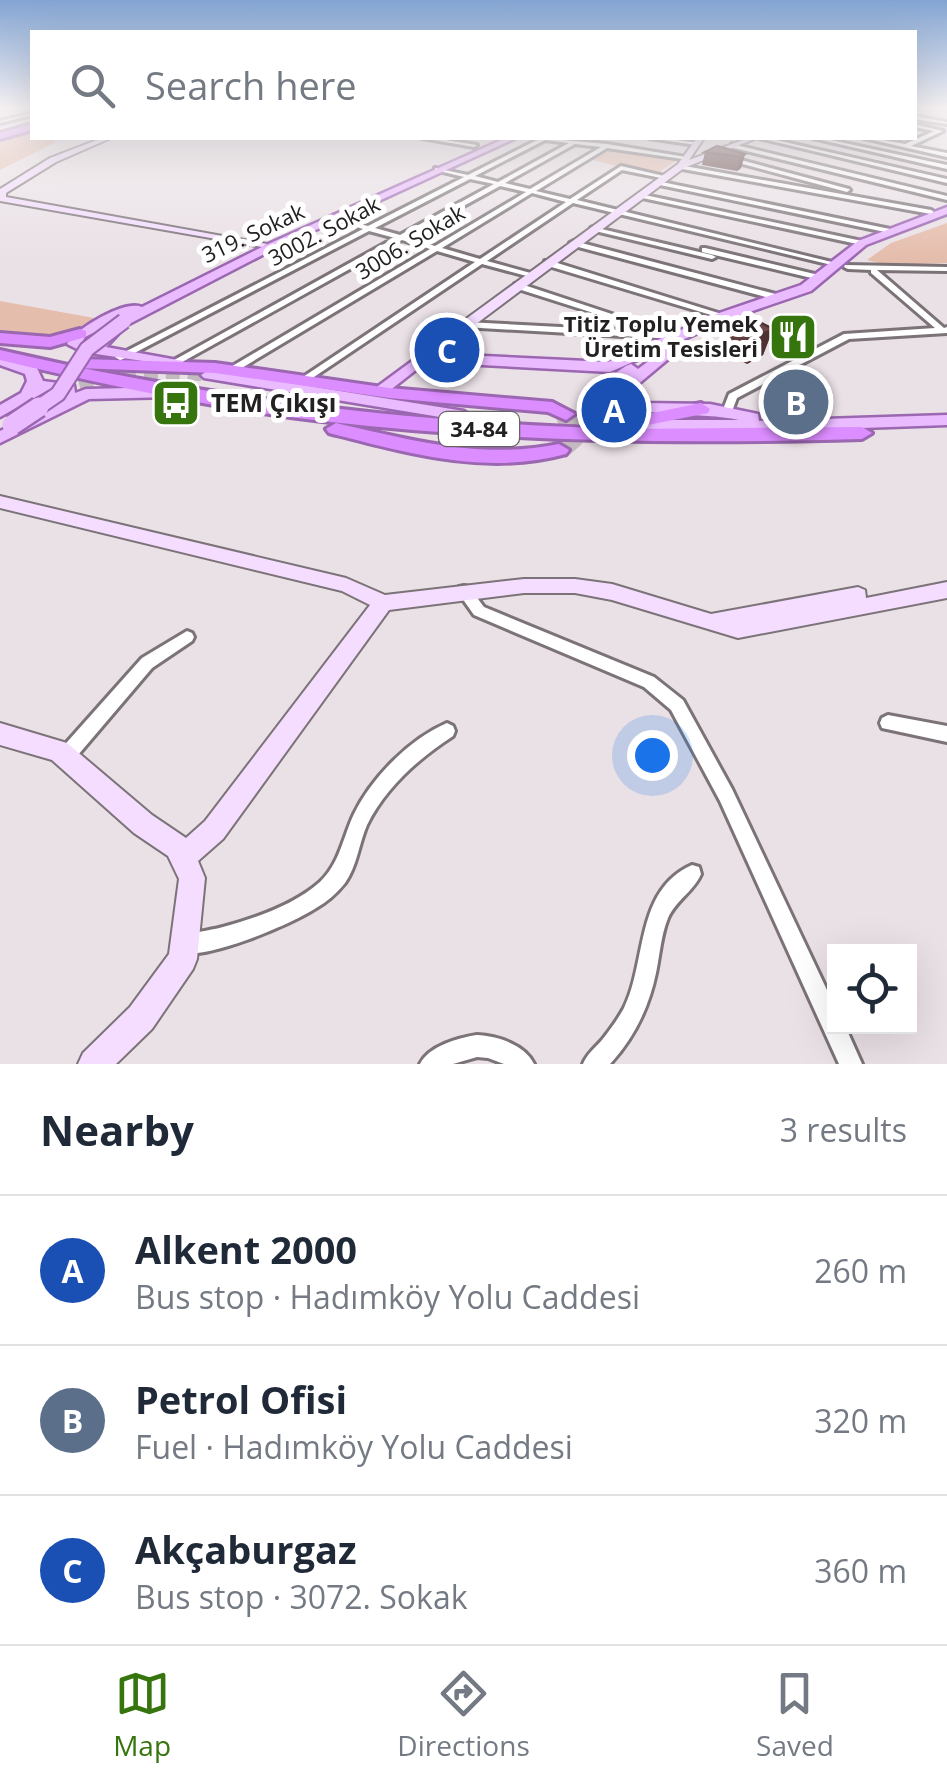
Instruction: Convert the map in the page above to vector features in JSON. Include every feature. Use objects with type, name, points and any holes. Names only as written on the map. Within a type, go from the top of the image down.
[{"type":"highway","points":[[0,341],[50,342],[80,334]]},
{"type":"highway","name":"34-84","points":[[0,341],[82,364],[298,400],[464,416],[566,418],[622,424]]},
{"type":"highway","name":"34-84","points":[[0,358],[231,402],[386,422],[721,438],[862,433]]},
{"type":"highway","points":[[82,364],[232,370],[378,392],[552,407],[566,418]]},
{"type":"highway","points":[[231,402],[443,452],[519,456],[559,450]]},
{"type":"highway","points":[[622,424],[700,409]]},
{"type":"main road","name":"319. Sokak","points":[[121,320],[262,244],[451,159]]},
{"type":"main road","name":"319. Sokak","points":[[121,320],[456,159]]},
{"type":"main road","points":[[730,318],[815,294],[862,244],[942,215]]},
{"type":"main road","points":[[378,392],[423,357],[610,368],[780,298],[877,244],[942,215]]},
{"type":"main road","points":[[213,269],[80,334],[76,347],[97,346],[230,266]]},
{"type":"main road","points":[[4,423],[58,394],[87,348],[121,320]]},
{"type":"main road","points":[[673,343],[631,379],[622,389],[622,399],[642,408],[727,412],[777,426]]},
{"type":"main road","points":[[590,414],[596,396],[610,382],[673,343]]},
{"type":"main road","points":[[97,346],[101,353],[120,357],[464,416]]},
{"type":"main road","points":[[0,358],[25,367],[36,376],[26,397]]},
{"type":"main road","points":[[4,423],[40,387],[58,384],[70,393],[58,406]]},
{"type":"main road","points":[[4,423],[104,390],[172,392]]},
{"type":"main road","name":"34-84","points":[[622,424],[777,426],[947,420]]},
{"type":"main road","name":"34-84","points":[[862,433],[947,429]]},
{"type":"street","points":[[62,159],[24,176],[2,192],[1,199],[262,244]]},
{"type":"street","name":"3002. Sokak","points":[[120,357],[502,159]]},
{"type":"street","points":[[172,364],[543,159]]},
{"type":"street","name":"3006. Sokak","points":[[232,370],[585,159]]},
{"type":"street","points":[[670,159],[942,215]]},
{"type":"street","points":[[423,357],[682,161],[695,159]]},
{"type":"street","points":[[728,159],[942,215]]},
{"type":"street","points":[[784,159],[947,198]]},
{"type":"street","points":[[851,159],[947,181]]},
{"type":"street","points":[[909,159],[947,167]]},
{"type":"street","points":[[302,381],[621,168],[890,231]]},
{"type":"street","points":[[437,169],[842,266],[874,271],[947,268]]},
{"type":"street","points":[[640,196],[862,244]]},
{"type":"street","points":[[332,218],[531,276]]},
{"type":"street","points":[[593,230],[820,278]]},
{"type":"street","points":[[714,254],[703,249],[716,237]]},
{"type":"street","points":[[574,243],[780,298]]},
{"type":"street","points":[[698,276],[714,254]]},
{"type":"street","points":[[548,263],[730,318]]},
{"type":"street","points":[[874,271],[944,330]]},
{"type":"street","points":[[518,286],[673,343]]},
{"type":"street","points":[[466,326],[673,343]]},
{"type":"street","points":[[727,412],[733,396],[847,336],[944,330]]},
{"type":"street","points":[[0,502],[346,585],[382,602],[464,591],[575,586],[612,592],[738,630],[947,590]]},
{"type":"street","points":[[694,618],[723,620],[947,578]]},
{"type":"street","points":[[464,591],[478,611],[648,682],[677,705],[726,794],[851,1064]]},
{"type":"street","points":[[184,856],[214,830],[382,602]]},
{"type":"street","points":[[66,756],[147,663],[186,637]]},
{"type":"street","points":[[888,723],[947,734]]},
{"type":"street","points":[[185,945],[241,932],[317,896],[336,880],[371,804],[420,750],[447,730]]},
{"type":"street","points":[[0,734],[36,740],[66,756],[184,856],[192,878],[185,945],[167,986],[94,1064]]},
{"type":"street","points":[[594,1064],[620,1036],[638,999],[652,926],[661,906],[692,874]]},
{"type":"street","points":[[431,1064],[474,1043],[495,1046],[522,1064]]},
{"type":"shaded area","points":[[0,159],[23,159],[0,170]]},
{"type":"shaded area","points":[[588,159],[674,159],[677,160],[655,175]]},
{"type":"shaded area","points":[[947,223],[947,263],[886,265],[867,260],[891,243]]},
{"type":"shaded area","points":[[0,301],[105,320],[54,336],[15,333],[0,330]]},
{"type":"building","points":[[746,315],[773,329],[757,337],[729,323]]},
{"type":"tunnel","points":[[18,409],[87,381],[135,374],[209,375]]},
{"type":"tunnel","points":[[13,412],[23,407]]},
{"type":"tunnel","points":[[559,450],[574,437],[566,414]]},
{"type":"place","name":"Titiz Toplu Yemek Üretim Tesisleri","points":[[793,337]]},
{"type":"place","name":"Akçaburgaz","points":[[447,350]]},
{"type":"place","name":"Petrol Ofisi","points":[[796,402]]},
{"type":"place","name":"TEM Çıkışı","points":[[176,403]]},
{"type":"place","name":"Alkent 2000","points":[[614,410]]}]
